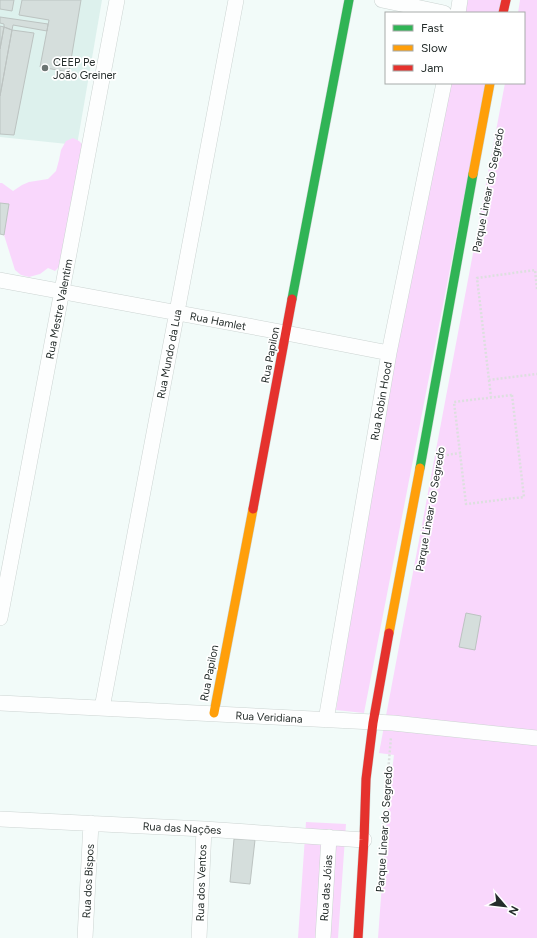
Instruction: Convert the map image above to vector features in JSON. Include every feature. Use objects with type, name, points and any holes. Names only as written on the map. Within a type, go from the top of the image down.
[{"type":"main road","name":"Rua Papilon","points":[[214,713],[349,0]]},
{"type":"main road","points":[[503,12],[506,0]]},
{"type":"main road","points":[[358,938],[366,779],[373,723],[490,84]]},
{"type":"street","name":"Rua Mestre Valentim","points":[[0,618],[117,0]]},
{"type":"street","name":"Rua Mundo da Lua","points":[[102,708],[236,0]]},
{"type":"street","points":[[382,0],[439,12]]},
{"type":"street","points":[[458,12],[460,0]]},
{"type":"street","name":"Rua Robin Hood","points":[[326,720],[389,353],[444,84]]},
{"type":"street","name":"Rua Hamlet","points":[[0,280],[389,353]]},
{"type":"street","name":"Rua Veridiana","points":[[0,703],[393,723],[537,738]]},
{"type":"street","name":"Rua das Nações","points":[[0,819],[204,828],[364,840]]},
{"type":"street","name":"Rua dos Bispos","points":[[85,938],[91,823]]},
{"type":"street","name":"Rua dos Ventos","points":[[200,938],[204,828]]},
{"type":"street","name":"Rua das Jóias","points":[[323,938],[329,837]]},
{"type":"path","points":[[491,397],[477,278],[535,270],[537,289]]},
{"type":"path","points":[[489,380],[537,374]]},
{"type":"path","points":[[512,395],[524,497],[466,504],[454,402],[491,397],[512,395]]},
{"type":"path","name":"Parque Linear do Segredo","points":[[439,463],[440,455]]},
{"type":"path","name":"Parque Linear do Segredo","points":[[383,837],[393,723]]},
{"type":"shaded area","name":"CEEP Pe João Greiner","points":[[0,0],[102,0],[77,145],[0,137]]},
{"type":"shaded area","points":[[466,0],[502,0],[499,12],[464,12]]},
{"type":"shaded area","points":[[520,0],[537,0],[537,938],[378,938],[388,802],[394,755],[379,753],[505,84],[525,84],[525,12],[518,12]]},
{"type":"shaded area","points":[[449,84],[486,84],[364,713],[336,710],[394,353]]},
{"type":"shaded area","points":[[73,138],[79,141],[87,149],[59,267],[55,271],[48,268],[40,274],[29,277],[21,275],[15,270],[4,235],[9,204],[0,203],[0,183],[13,191],[29,182],[48,179],[56,171],[61,150],[66,141]]},
{"type":"shaded area","points":[[306,822],[346,824],[338,938],[298,938]]},
{"type":"building","points":[[0,0],[14,0],[12,11],[0,9]]},
{"type":"building","points":[[22,0],[81,0],[69,72],[40,67],[49,20],[19,15]]},
{"type":"building","points":[[0,17],[48,24],[47,31],[13,25],[12,30],[4,27],[4,24],[0,23]]},
{"type":"building","points":[[0,26],[4,27],[0,49]]},
{"type":"building","points":[[4,27],[12,30],[0,96],[0,49]]},
{"type":"building","points":[[12,30],[34,33],[14,135],[0,134],[0,96]]},
{"type":"building","points":[[0,203],[9,204],[4,235],[0,234]]},
{"type":"building","points":[[466,613],[481,616],[475,650],[459,647]]},
{"type":"building","points":[[234,839],[255,840],[250,884],[230,882]]},
{"type":"traffic: fast","points":[[292,299],[349,0]]},
{"type":"traffic: fast","points":[[420,468],[473,174]]},
{"type":"traffic: slow","points":[[473,174],[490,84]]},
{"type":"traffic: slow","points":[[389,633],[420,468]]},
{"type":"traffic: slow","points":[[214,713],[253,509]]},
{"type":"traffic: jam","points":[[503,12],[506,0]]},
{"type":"traffic: jam","points":[[253,509],[292,299]]},
{"type":"traffic: jam","points":[[358,938],[366,779],[373,723],[389,633]]},
{"type":"place","name":"CEEP Pe João Greiner","points":[[45,68]]}]
